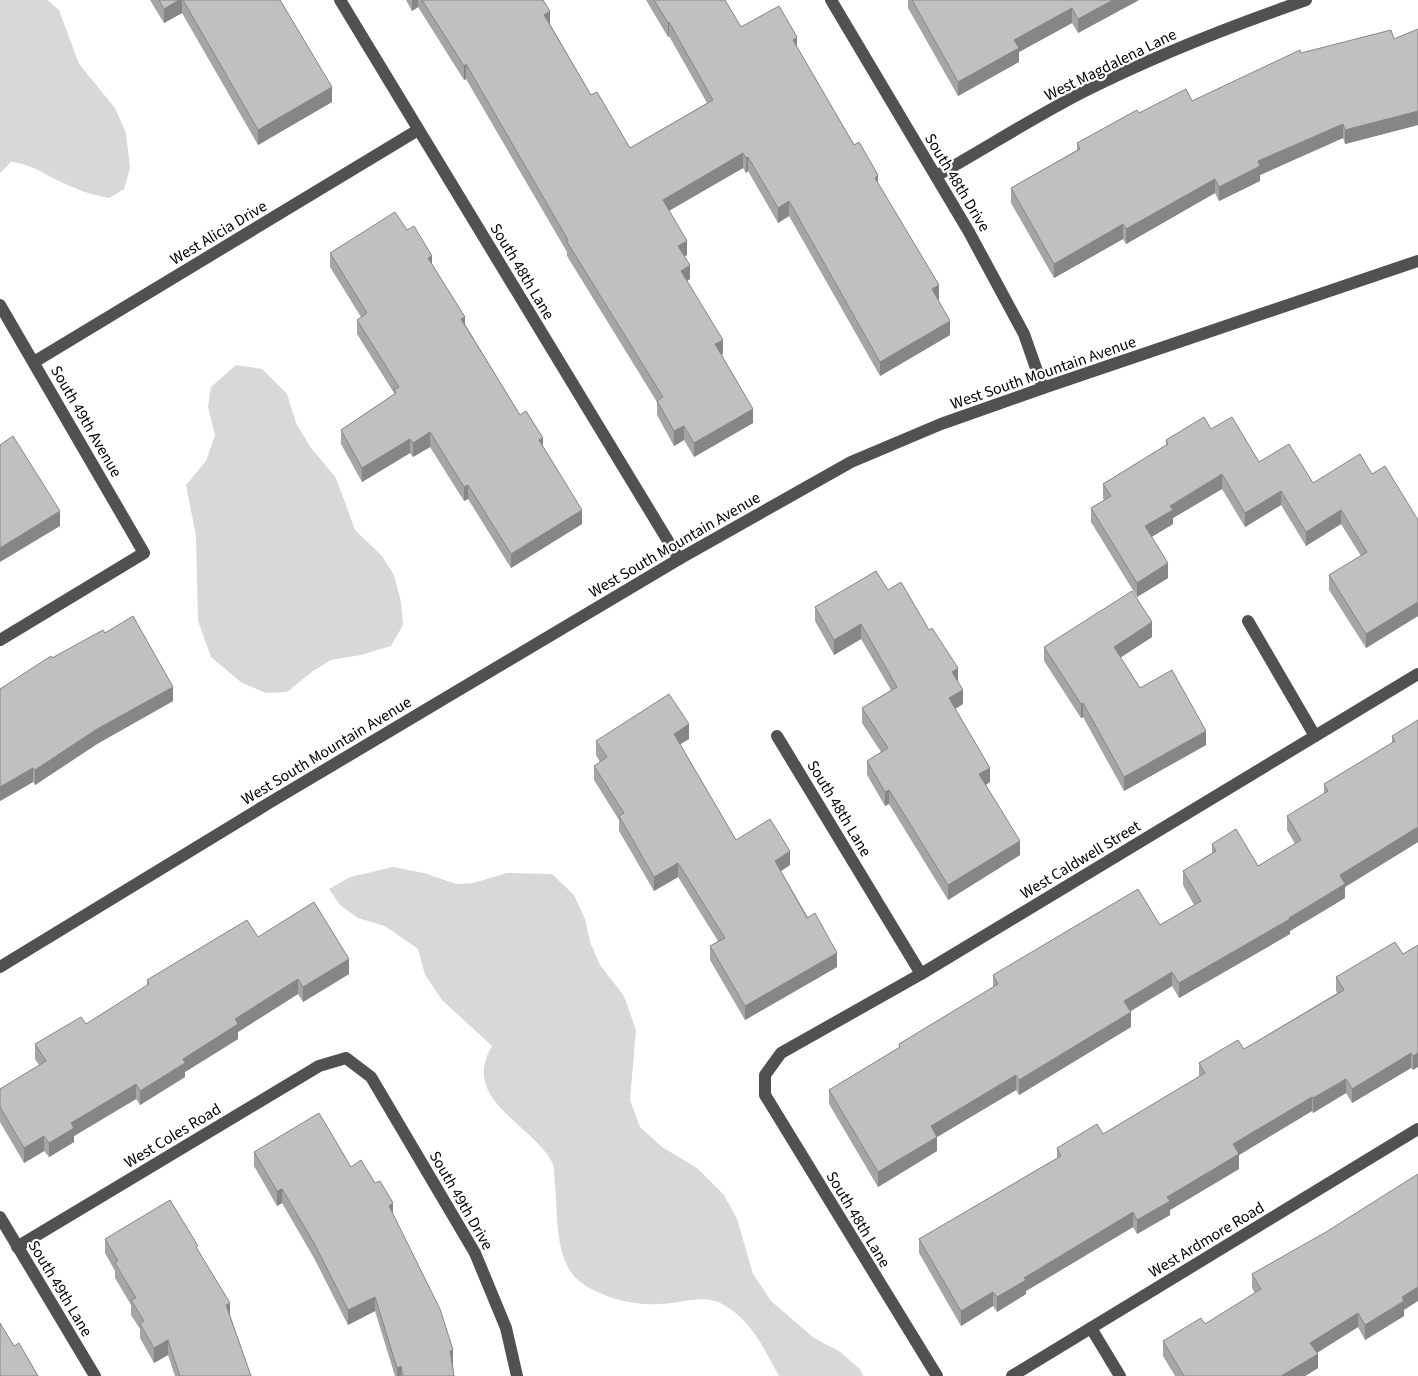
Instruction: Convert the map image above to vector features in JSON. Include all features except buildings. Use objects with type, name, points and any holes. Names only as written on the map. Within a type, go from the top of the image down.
[{"type":"street","name":"South 48th Lane","points":[[340,0],[679,559]]},
{"type":"street","name":"South 48th Drive","points":[[831,0],[936,176],[1013,311],[1024,334],[1043,388]]},
{"type":"street","name":"West Magdalena Lane","points":[[936,176],[1084,92],[1135,67],[1228,28],[1306,0]]},
{"type":"street","name":"West Alicia Drive","points":[[34,362],[418,130]]},
{"type":"street","name":"West South Mountain Avenue","points":[[0,967],[278,798],[679,559],[851,462],[941,424],[1418,261]]},
{"type":"street","name":"South 49th Avenue","points":[[0,305],[144,553],[0,640]]},
{"type":"street","points":[[1248,621],[1315,736]]},
{"type":"street","name":"West Caldwell Street","points":[[765,1075],[781,1053],[921,974],[1418,674]]},
{"type":"street","name":"South 48th Lane","points":[[777,736],[921,974]]},
{"type":"street","name":"West Coles Road","points":[[17,1247],[319,1066],[346,1058]]},
{"type":"street","name":"South 49th Drive","points":[[346,1058],[371,1077],[475,1253],[506,1328],[517,1376]]},
{"type":"street","name":"South 48th Lane","points":[[765,1075],[765,1095],[937,1376]]},
{"type":"street","name":"West Ardmore Road","points":[[1012,1376],[1418,1129]]},
{"type":"street","name":"South 49th Lane","points":[[0,1217],[95,1376]]},
{"type":"street","points":[[1091,1328],[1120,1376]]},
{"type":"shaded area","points":[[0,0],[47,0],[59,10],[79,64],[115,108],[126,133],[130,168],[124,189],[109,198],[103,197],[71,187],[19,163],[11,162],[0,173]]},
{"type":"shaded area","points":[[236,365],[262,369],[287,394],[296,423],[311,448],[336,478],[355,530],[382,556],[394,575],[401,602],[403,625],[391,646],[361,655],[331,660],[313,671],[287,692],[266,693],[242,683],[211,657],[198,621],[196,536],[186,485],[206,461],[215,435],[208,407],[211,387]]},
{"type":"shaded area","points":[[393,867],[424,873],[456,884],[473,883],[507,873],[552,874],[574,895],[585,919],[590,942],[600,965],[624,996],[636,1030],[630,1100],[640,1127],[662,1147],[697,1168],[724,1195],[737,1219],[753,1274],[771,1301],[814,1338],[839,1351],[860,1369],[863,1376],[779,1376],[763,1346],[750,1327],[734,1311],[716,1301],[701,1299],[661,1304],[640,1304],[607,1296],[579,1281],[571,1272],[561,1249],[552,1162],[542,1148],[502,1110],[491,1096],[485,1081],[485,1065],[492,1046],[442,1000],[425,975],[418,949],[385,926],[358,918],[340,905],[329,889],[350,877]]}]
